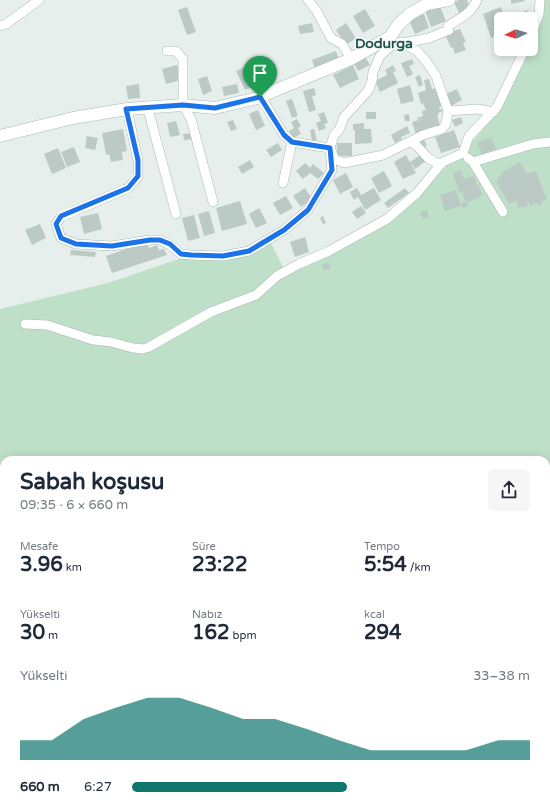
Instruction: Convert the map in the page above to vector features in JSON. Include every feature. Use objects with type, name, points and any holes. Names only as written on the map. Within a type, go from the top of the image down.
[{"type":"street","points":[[0,26],[6,24],[39,0]]},
{"type":"street","points":[[308,0],[316,10],[331,38],[342,44],[351,59]]},
{"type":"street","points":[[0,136],[73,118],[126,109],[148,109],[183,105],[215,108],[260,97],[351,59],[390,37],[398,25],[410,14],[427,4],[444,0]]},
{"type":"street","points":[[126,109],[138,160],[138,176],[128,188],[61,216],[56,224],[61,238],[76,244],[112,246],[150,240],[160,240],[170,244],[181,254],[191,255],[223,256],[249,251],[284,230],[308,210],[332,170],[330,148],[334,135],[339,130],[344,117],[368,91],[372,82],[373,72],[380,56],[391,46],[429,38],[449,30],[448,26],[470,12],[475,6],[477,0]]},
{"type":"street","points":[[538,17],[540,0]]},
{"type":"street","points":[[330,148],[335,160],[344,163],[383,155],[423,135],[442,128],[446,124],[448,111],[436,76],[417,51],[390,37]]},
{"type":"street","points":[[167,51],[176,51],[183,59],[183,105],[191,119],[213,202]]},
{"type":"street","points":[[25,324],[47,325],[93,340],[143,349],[211,312],[256,295],[277,276],[299,264],[329,251],[387,219],[417,193],[443,162],[463,153],[469,136],[497,107],[522,56]]},
{"type":"street","points":[[260,97],[284,135],[292,142],[330,148]]},
{"type":"street","points":[[148,109],[176,214]]},
{"type":"street","points":[[448,111],[478,109],[493,112]]},
{"type":"street","points":[[283,183],[292,142]]},
{"type":"street","points":[[411,142],[418,146],[428,158],[440,165]]},
{"type":"street","points":[[473,162],[533,144],[550,142]]},
{"type":"street","points":[[463,153],[473,162],[504,212]]},
{"type":"green space","points":[[545,0],[550,0],[550,456],[0,456],[0,309],[108,283],[182,258],[230,258],[270,241],[287,275],[327,256],[420,196],[449,163],[458,159],[488,123],[522,56],[538,56],[538,18]]},
{"type":"building","points":[[459,0],[467,0],[470,8],[459,13],[454,2]]},
{"type":"building","points":[[511,0],[525,0],[525,1],[511,4]]},
{"type":"building","points":[[439,4],[446,21],[431,27],[425,10]]},
{"type":"building","points":[[187,7],[196,32],[187,35],[178,10]]},
{"type":"building","points":[[501,7],[503,12],[494,12],[494,37],[491,38],[483,14]]},
{"type":"building","points":[[365,9],[375,26],[363,33],[353,16]]},
{"type":"building","points":[[424,14],[429,28],[415,34],[409,20]]},
{"type":"building","points":[[312,23],[314,32],[300,34],[298,26]]},
{"type":"building","points":[[346,23],[356,38],[346,45],[336,30]]},
{"type":"building","points":[[460,29],[466,42],[463,43],[466,50],[455,54],[453,47],[451,48],[445,34]]},
{"type":"building","points":[[336,51],[339,60],[315,69],[312,60]]},
{"type":"building","points":[[364,55],[370,65],[358,71],[353,62]]},
{"type":"building","points":[[412,59],[414,64],[409,66],[413,74],[407,77],[401,63]]},
{"type":"building","points":[[177,65],[181,80],[166,84],[162,69]]},
{"type":"building","points":[[353,65],[359,79],[340,88],[333,75]]},
{"type":"building","points":[[393,65],[396,71],[393,72],[398,83],[380,92],[375,81],[387,75],[385,70]]},
{"type":"building","points":[[247,66],[256,85],[245,90],[236,71]]},
{"type":"building","points":[[420,75],[423,85],[419,87],[415,77]]},
{"type":"building","points":[[207,76],[212,91],[203,95],[198,79]]},
{"type":"building","points":[[429,79],[432,89],[436,88],[443,106],[439,107],[440,110],[442,109],[443,111],[437,115],[440,125],[416,134],[412,122],[423,119],[418,120],[417,118],[423,116],[422,111],[426,110],[423,103],[421,104],[418,93],[426,90],[424,80]]},
{"type":"building","points":[[139,84],[140,98],[128,99],[126,86]]},
{"type":"building","points":[[237,84],[239,93],[224,96],[222,87]]},
{"type":"building","points":[[410,85],[414,101],[401,104],[397,89]]},
{"type":"building","points":[[314,88],[316,95],[312,96],[316,110],[309,112],[303,91]]},
{"type":"building","points":[[457,89],[462,100],[451,106],[446,94]]},
{"type":"building","points":[[292,99],[298,116],[292,118],[286,101]]},
{"type":"building","points":[[258,110],[265,126],[256,130],[249,114]]},
{"type":"building","points":[[324,112],[328,123],[324,124],[326,128],[319,131],[316,123],[321,121],[318,114]]},
{"type":"building","points":[[366,112],[376,112],[376,119],[366,119]]},
{"type":"building","points":[[409,114],[410,121],[405,121],[404,115]]},
{"type":"building","points":[[461,117],[463,123],[455,127],[452,120]]},
{"type":"building","points":[[297,119],[301,126],[298,128],[301,134],[293,138],[289,131],[294,128],[291,122]]},
{"type":"building","points":[[233,120],[237,129],[231,131],[227,122]]},
{"type":"building","points":[[176,121],[180,135],[170,137],[167,123]]},
{"type":"building","points":[[364,123],[364,129],[371,129],[372,143],[355,144],[355,130],[353,130],[353,124]]},
{"type":"building","points":[[407,126],[410,133],[401,137],[402,139],[395,143],[391,135]]},
{"type":"building","points":[[123,129],[127,151],[122,152],[123,160],[111,162],[109,154],[106,155],[102,133]]},
{"type":"building","points":[[314,129],[317,140],[312,141],[310,130]]},
{"type":"building","points":[[454,130],[460,147],[441,153],[435,137]]},
{"type":"building","points":[[193,133],[193,139],[184,140],[183,134]]},
{"type":"building","points":[[87,136],[98,138],[95,150],[85,148]]},
{"type":"building","points":[[491,137],[496,149],[482,154],[477,142]]},
{"type":"building","points":[[424,139],[427,146],[423,148],[420,141]]},
{"type":"building","points":[[278,143],[282,150],[271,157],[266,150]]},
{"type":"building","points":[[337,143],[352,143],[352,156],[337,156]]},
{"type":"building","points":[[74,147],[80,162],[67,167],[61,152]]},
{"type":"building","points":[[58,148],[66,168],[52,174],[44,154]]},
{"type":"building","points":[[422,154],[426,161],[415,169],[410,162]]},
{"type":"building","points":[[406,155],[416,173],[403,179],[394,162]]},
{"type":"building","points":[[250,160],[254,167],[242,174],[238,167]]},
{"type":"building","points":[[520,162],[527,174],[536,171],[547,199],[542,201],[543,204],[538,206],[537,203],[530,206],[526,197],[528,206],[518,208],[516,201],[509,204],[496,182],[504,171]]},
{"type":"building","points":[[305,163],[310,168],[313,164],[324,173],[318,179],[310,173],[303,179],[296,171]]},
{"type":"building","points":[[461,170],[464,179],[474,176],[483,195],[467,203],[462,193],[465,191],[459,193],[453,173]]},
{"type":"building","points":[[384,171],[392,186],[379,193],[371,178]]},
{"type":"building","points":[[346,173],[353,187],[340,194],[333,180]]},
{"type":"building","points":[[305,188],[312,199],[301,207],[293,196]]},
{"type":"building","points":[[357,188],[361,195],[374,188],[381,200],[365,210],[358,197],[354,200],[350,192]]},
{"type":"building","points":[[405,188],[409,193],[388,208],[384,203]]},
{"type":"building","points":[[456,190],[461,206],[445,211],[440,195]]},
{"type":"building","points":[[286,196],[293,208],[280,215],[273,203]]},
{"type":"building","points":[[240,201],[247,224],[222,231],[216,208]]},
{"type":"building","points":[[465,201],[468,205],[464,209],[460,204]]},
{"type":"building","points":[[361,206],[366,213],[357,219],[352,212]]},
{"type":"building","points":[[259,208],[267,223],[256,228],[249,214]]},
{"type":"building","points":[[427,210],[429,217],[423,219],[420,212]]},
{"type":"building","points":[[209,211],[215,233],[204,236],[198,214]]},
{"type":"building","points":[[98,213],[102,229],[84,234],[80,217]]},
{"type":"building","points":[[194,215],[200,238],[188,241],[182,218]]},
{"type":"building","points":[[323,216],[326,223],[323,224],[320,218]]},
{"type":"building","points":[[40,224],[46,238],[32,245],[25,230]]},
{"type":"building","points":[[305,237],[309,252],[295,257],[290,242]]},
{"type":"building","points":[[147,242],[149,248],[157,245],[159,250],[164,249],[167,255],[112,273],[106,256]]},
{"type":"building","points":[[71,250],[96,252],[95,257],[70,255]]},
{"type":"building","points":[[329,263],[330,269],[323,270],[322,264]]},
{"type":"district","name":"Dodurga","points":[[384,43]]},
{"type":"route","points":[[260,97],[284,135],[292,142],[330,148],[332,170],[308,210],[284,230],[249,251],[223,256],[181,254],[170,244],[160,240],[150,240],[112,246],[76,244],[61,238],[56,224],[61,216],[128,188],[138,176],[138,160],[126,109],[148,109],[183,105],[215,108],[260,97]]}]
